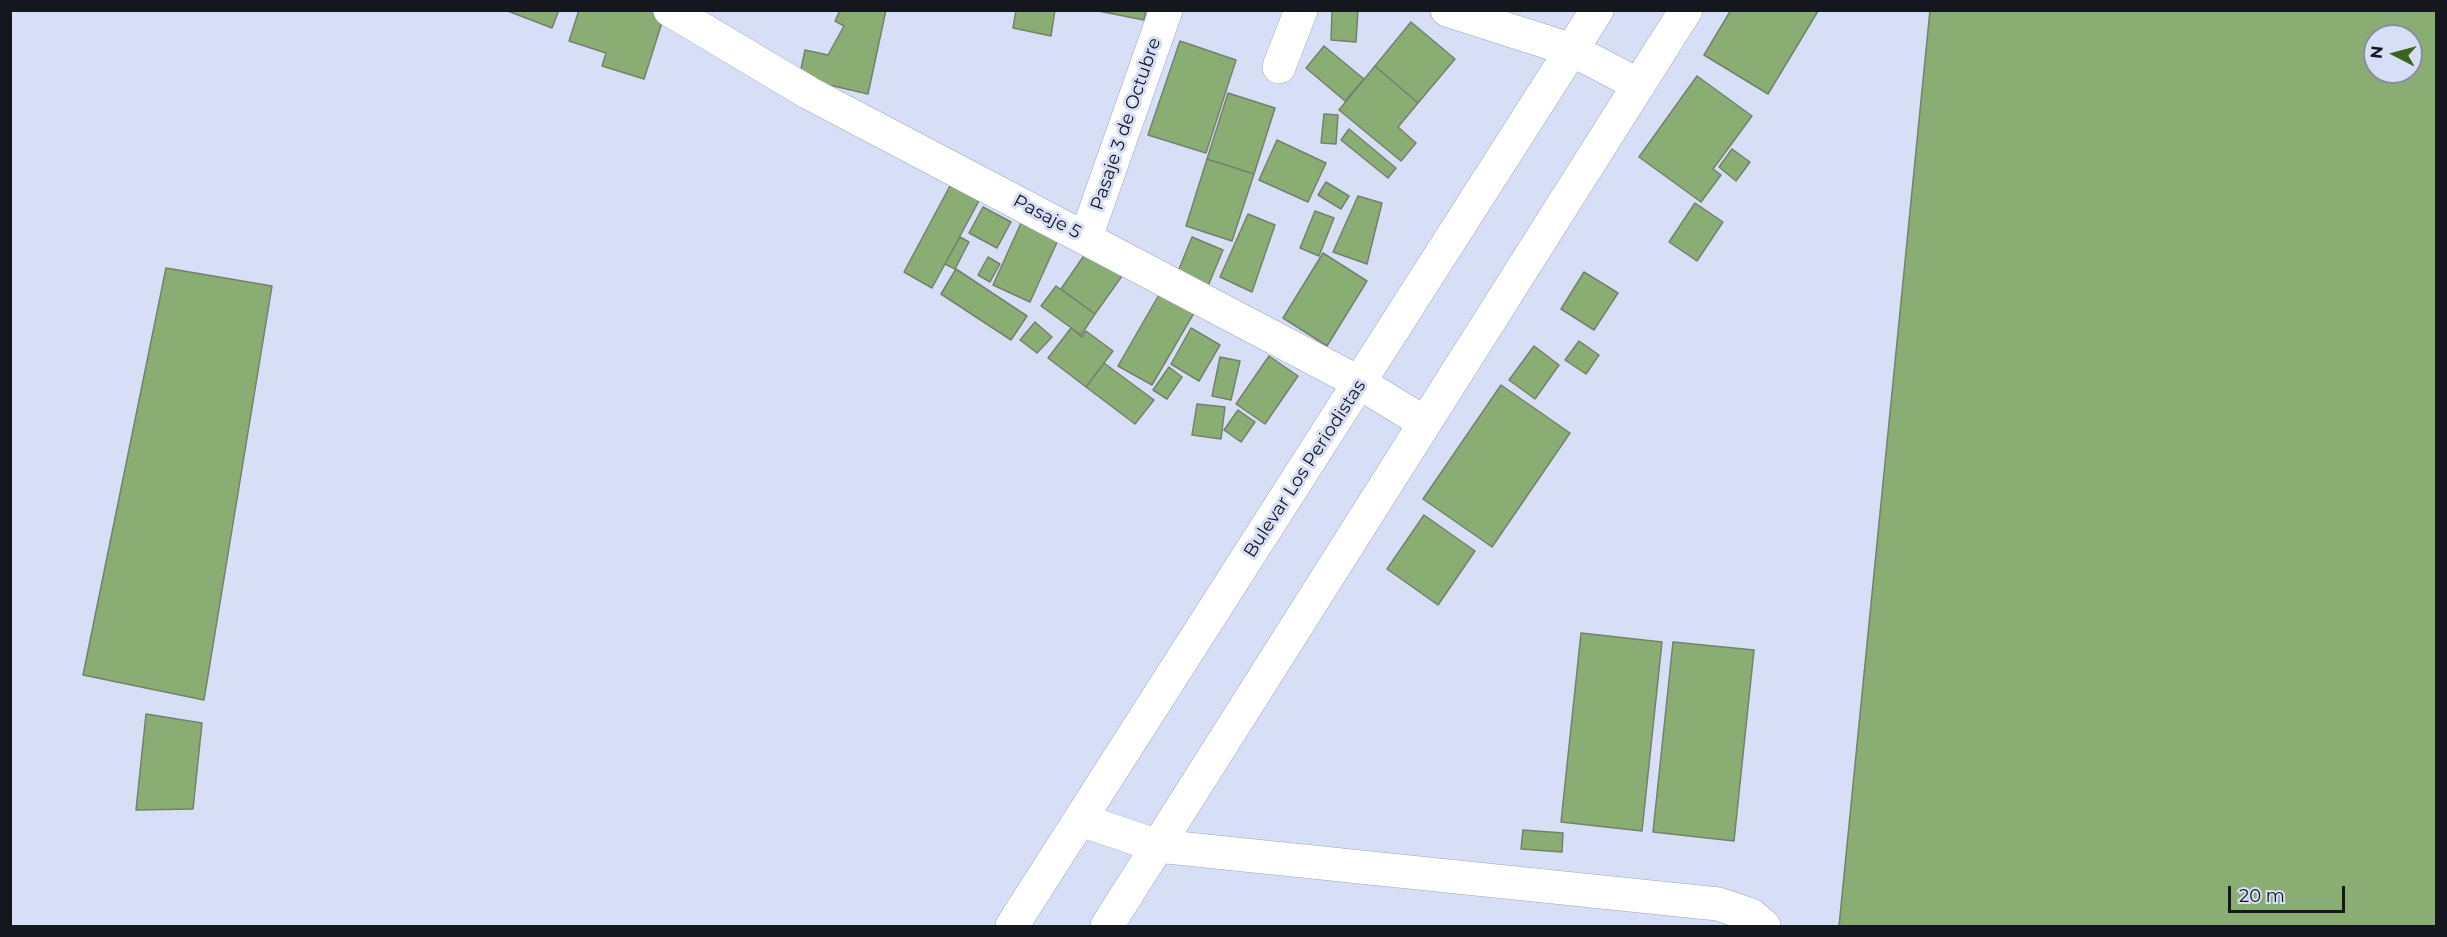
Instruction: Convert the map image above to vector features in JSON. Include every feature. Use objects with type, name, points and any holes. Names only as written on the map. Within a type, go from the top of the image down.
[{"type":"street","name":"Pasaje 5","points":[[670,10],[809,93],[1360,383],[1425,423]]},
{"type":"street","name":"Pasaje 3 de Octubre","points":[[1086,237],[1166,10]]},
{"type":"street","points":[[1279,67],[1301,10]]},
{"type":"street","points":[[1447,10],[1572,50],[1639,85]]},
{"type":"street","name":"Bulevar Los Periodistas","points":[[1012,927],[1598,10]]},
{"type":"street","points":[[1107,927],[1686,10]]},
{"type":"street","points":[[1081,820],[1158,846],[1718,904],[1752,915],[1764,927]]},
{"type":"building","points":[[505,10],[559,10],[552,28]]},
{"type":"building","points":[[579,10],[666,10],[644,79],[602,66],[606,53],[569,41]]},
{"type":"building","points":[[840,10],[886,10],[868,94],[799,78],[805,50],[828,55],[844,26],[835,21]]},
{"type":"building","points":[[1016,10],[1055,10],[1051,36],[1013,28]]},
{"type":"building","points":[[1093,10],[1146,10],[1144,20]]},
{"type":"building","points":[[1332,10],[1358,10],[1356,42],[1331,40]]},
{"type":"building","points":[[1731,10],[1818,11],[1768,94],[1704,55]]},
{"type":"building","points":[[1930,10],[2436,10],[2436,926],[1839,926]]},
{"type":"building","points":[[1411,22],[1455,59],[1418,103],[1375,66]]},
{"type":"building","points":[[1180,41],[1236,60],[1206,153],[1148,135]]},
{"type":"building","points":[[1324,46],[1364,79],[1345,101],[1306,68]]},
{"type":"building","points":[[1375,66],[1418,103],[1398,127],[1416,143],[1401,161],[1339,110]]},
{"type":"building","points":[[1697,76],[1752,116],[1713,169],[1721,175],[1701,202],[1639,157]]},
{"type":"building","points":[[1228,93],[1275,108],[1254,174],[1207,159]]},
{"type":"building","points":[[1324,114],[1338,115],[1336,144],[1321,143]]},
{"type":"building","points":[[1349,129],[1396,168],[1388,178],[1341,140]]},
{"type":"building","points":[[1277,140],[1326,163],[1308,202],[1259,180]]},
{"type":"building","points":[[1732,149],[1750,162],[1736,181],[1719,167]]},
{"type":"building","points":[[1207,159],[1254,174],[1232,241],[1186,226]]},
{"type":"building","points":[[1326,182],[1349,196],[1341,209],[1318,195]]},
{"type":"building","points":[[951,184],[980,199],[932,288],[904,272]]},
{"type":"building","points":[[1358,196],[1382,203],[1367,264],[1333,252]]},
{"type":"building","points":[[1695,203],[1723,222],[1697,261],[1669,242]]},
{"type":"building","points":[[983,207],[1011,222],[997,248],[969,233]]},
{"type":"building","points":[[1315,211],[1334,218],[1319,256],[1300,248]]},
{"type":"building","points":[[1248,214],[1275,225],[1252,292],[1220,277]]},
{"type":"building","points":[[1021,223],[1058,240],[1030,302],[993,285]]},
{"type":"building","points":[[960,237],[969,242],[955,269],[945,264]]},
{"type":"building","points":[[1192,237],[1223,250],[1208,286],[1177,274]]},
{"type":"building","points":[[1092,244],[1127,269],[1095,314],[1061,289]]},
{"type":"building","points":[[1323,253],[1367,281],[1327,346],[1283,318]]},
{"type":"building","points":[[988,257],[1000,264],[990,282],[978,275]]},
{"type":"building","points":[[166,268],[272,286],[204,700],[83,675]]},
{"type":"building","points":[[956,269],[1027,316],[1011,340],[941,294]]},
{"type":"building","points":[[1584,272],[1618,293],[1594,330],[1561,309]]},
{"type":"building","points":[[1056,286],[1095,314],[1081,335],[1041,306]]},
{"type":"building","points":[[1160,293],[1194,313],[1152,385],[1118,366]]},
{"type":"building","points":[[1035,322],[1052,337],[1037,353],[1020,340]]},
{"type":"building","points":[[1071,328],[1082,337],[1086,331],[1113,351],[1086,387],[1048,358]]},
{"type":"building","points":[[1191,328],[1220,345],[1199,381],[1171,364]]},
{"type":"building","points":[[1579,341],[1599,355],[1586,374],[1565,360]]},
{"type":"building","points":[[1534,346],[1559,365],[1535,399],[1509,380]]},
{"type":"building","points":[[1269,356],[1298,376],[1265,424],[1236,404]]},
{"type":"building","points":[[1220,357],[1240,361],[1231,400],[1212,396]]},
{"type":"building","points":[[1104,363],[1154,400],[1135,424],[1086,387]]},
{"type":"building","points":[[1169,367],[1182,377],[1167,399],[1153,390]]},
{"type":"building","points":[[1501,385],[1570,433],[1492,547],[1423,499]]},
{"type":"building","points":[[1197,404],[1225,407],[1221,439],[1192,435]]},
{"type":"building","points":[[1238,410],[1255,422],[1241,442],[1224,430]]},
{"type":"building","points":[[1424,515],[1475,551],[1438,605],[1387,569]]},
{"type":"building","points":[[1581,633],[1662,642],[1642,831],[1561,822]]},
{"type":"building","points":[[1673,642],[1754,650],[1734,841],[1653,832]]},
{"type":"building","points":[[146,714],[202,723],[193,809],[136,810]]},
{"type":"building","points":[[1523,830],[1563,833],[1562,852],[1521,849]]}]
